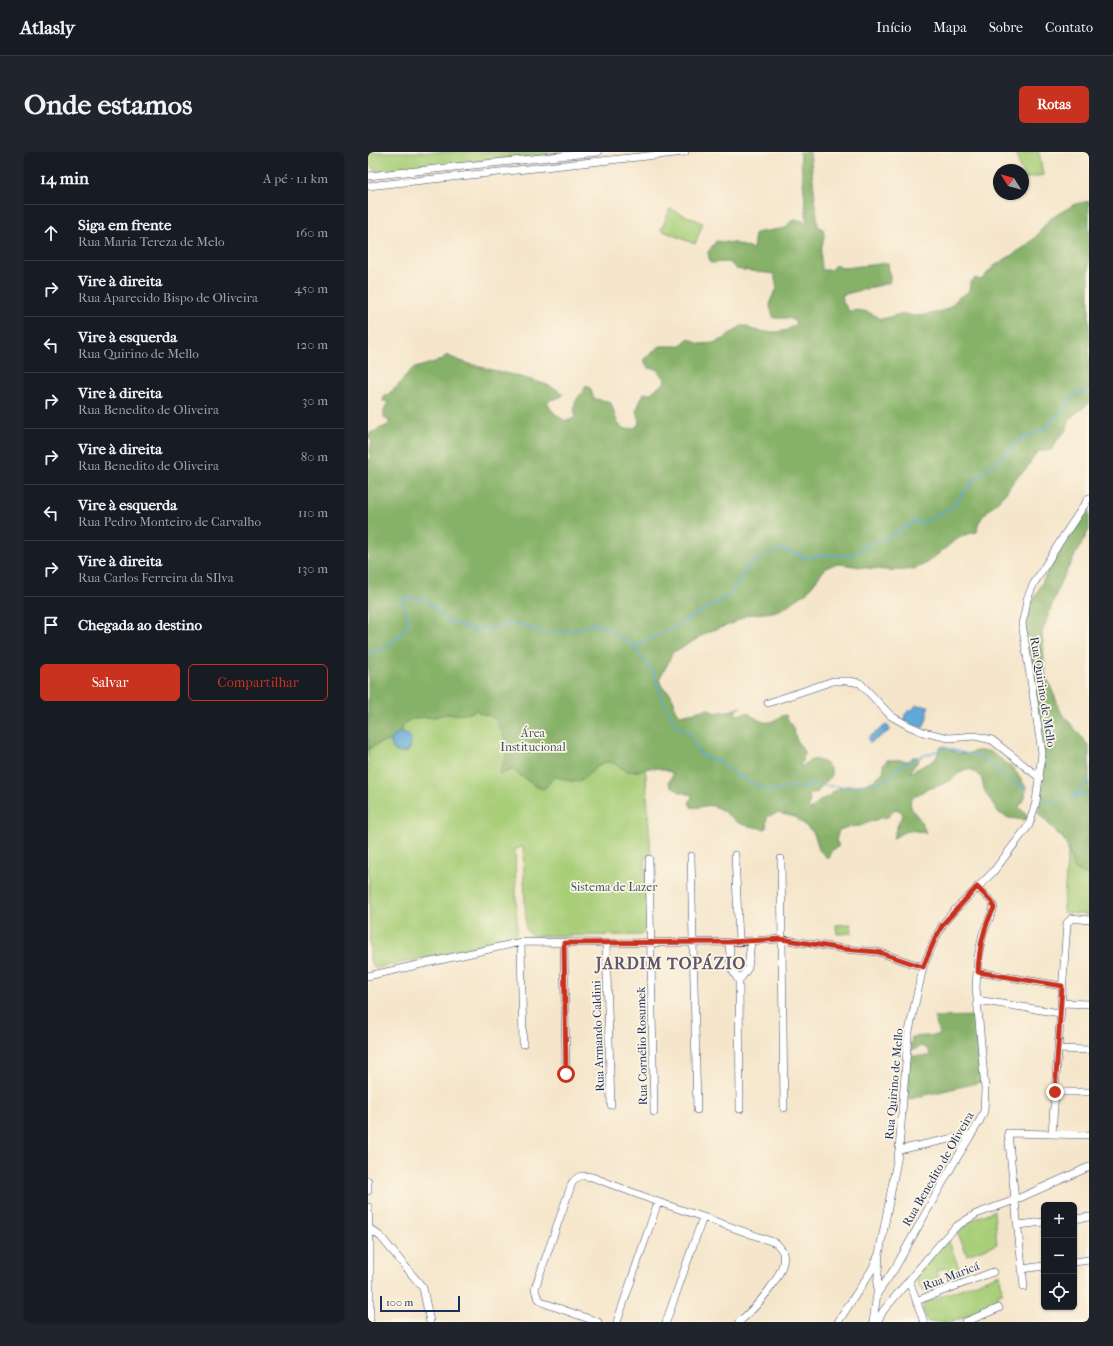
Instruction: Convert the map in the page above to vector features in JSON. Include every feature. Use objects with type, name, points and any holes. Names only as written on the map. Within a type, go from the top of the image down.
[{"type":"street","points":[[368,176],[598,152]]},
{"type":"street","points":[[368,186],[429,180],[634,154],[685,152]]},
{"type":"street","points":[[427,171],[429,180]]},
{"type":"street","name":"Rua Quirino de Mello","points":[[873,1322],[877,1294],[879,1254],[899,1150],[908,1036],[923,967],[943,924],[993,872],[1029,825],[1036,802],[1042,753],[1022,623],[1027,599],[1033,585],[1089,498]]},
{"type":"street","points":[[768,703],[833,681],[860,683],[891,716],[907,725],[923,732],[949,738],[975,736],[992,740],[1040,778]]},
{"type":"street","points":[[735,855],[739,941]]},
{"type":"street","points":[[691,856],[697,1110]]},
{"type":"street","name":"Rua Cornélio Rosumek","points":[[649,859],[654,1112]]},
{"type":"street","points":[[781,859],[784,1108]]},
{"type":"street","name":"Rua Benedito de Oliveira","points":[[877,1294],[895,1268],[980,1122],[984,1111],[985,1089],[976,987],[978,957],[983,933],[994,908],[992,902],[977,887]]},
{"type":"street","points":[[1052,1134],[1067,922],[1072,918],[1089,920]]},
{"type":"street","points":[[368,976],[521,942],[729,942],[781,939],[844,949],[878,952],[923,967]]},
{"type":"street","points":[[739,981],[748,968],[750,941]]},
{"type":"street","points":[[521,942],[523,1044]]},
{"type":"street","points":[[729,942],[731,968],[739,981],[740,1109]]},
{"type":"street","points":[[564,943],[566,1074]]},
{"type":"street","name":"Rua Armando Caldini","points":[[606,943],[611,1105]]},
{"type":"street","points":[[978,972],[1062,986]]},
{"type":"street","points":[[977,1000],[1060,1013]]},
{"type":"street","points":[[1061,1003],[1089,1004]]},
{"type":"street","points":[[1058,1049],[1089,1050]]},
{"type":"street","points":[[1055,1092],[1089,1092]]},
{"type":"street","points":[[1024,1287],[1008,1133],[1089,1135]]},
{"type":"street","points":[[899,1150],[972,1134]]},
{"type":"street","points":[[877,1322],[883,1311],[944,1239],[957,1226],[976,1214],[1015,1200],[1089,1167]]},
{"type":"street","points":[[598,1322],[538,1299],[535,1288],[572,1183],[582,1175],[592,1177],[658,1202],[776,1243],[782,1249],[784,1255],[783,1262],[776,1279],[768,1292],[740,1322]]},
{"type":"street","points":[[368,1181],[368,1191]]},
{"type":"street","points":[[617,1322],[658,1202]]},
{"type":"street","points":[[368,1207],[370,1322]]},
{"type":"street","points":[[666,1322],[703,1217]]},
{"type":"street","points":[[1077,1219],[1089,1218]]},
{"type":"street","points":[[1018,1225],[1041,1222]]},
{"type":"street","points":[[369,1228],[381,1237],[423,1288],[430,1322]]},
{"type":"street","points":[[838,1322],[871,1271],[879,1254]]},
{"type":"street","points":[[1077,1262],[1089,1261]]},
{"type":"street","points":[[1022,1269],[1041,1266]]},
{"type":"street","name":"Rua Maricá","points":[[916,1301],[993,1272]]},
{"type":"street","points":[[909,1280],[924,1322]]},
{"type":"street","points":[[964,1322],[975,1320],[999,1308]]},
{"type":"green space","points":[[368,152],[574,152],[378,172],[369,164]]},
{"type":"green space","points":[[800,152],[810,152],[818,226],[823,229],[824,232],[821,248],[822,270],[830,270],[834,266],[838,265],[843,268],[888,263],[889,283],[842,295],[843,302],[849,311],[858,310],[866,312],[880,319],[899,314],[916,316],[925,315],[946,309],[958,298],[967,293],[970,283],[975,278],[981,280],[994,266],[1023,248],[1035,238],[1047,222],[1053,217],[1075,204],[1089,201],[1089,403],[1072,417],[1069,421],[1067,430],[1051,450],[1037,452],[1026,469],[1015,479],[1005,494],[983,516],[978,524],[977,532],[955,541],[930,561],[915,568],[906,570],[884,570],[841,564],[832,565],[825,569],[806,593],[782,609],[773,612],[747,615],[732,624],[710,631],[673,652],[659,679],[662,687],[670,693],[674,701],[675,710],[680,715],[708,709],[715,713],[741,707],[735,711],[737,715],[748,713],[765,722],[772,722],[781,716],[786,715],[787,719],[792,725],[797,741],[805,753],[800,767],[812,760],[817,760],[827,765],[831,770],[830,777],[818,792],[809,794],[810,801],[808,807],[810,809],[813,808],[820,800],[830,796],[833,792],[845,786],[861,785],[873,781],[884,770],[883,764],[887,760],[908,761],[913,757],[918,757],[919,760],[911,772],[935,760],[941,747],[944,746],[956,753],[966,754],[976,751],[989,751],[1013,768],[1026,787],[1025,798],[1019,807],[1028,818],[1025,820],[1009,818],[999,813],[985,792],[981,777],[972,770],[966,769],[950,781],[925,790],[911,799],[910,802],[913,811],[921,821],[926,833],[908,831],[893,838],[899,821],[903,816],[901,811],[895,809],[888,817],[880,818],[860,826],[848,827],[839,830],[836,840],[839,846],[831,851],[829,857],[827,858],[819,850],[813,832],[795,817],[778,813],[769,816],[767,818],[766,828],[764,829],[737,822],[713,806],[691,807],[689,802],[692,795],[680,792],[670,785],[669,782],[673,774],[662,769],[649,768],[631,771],[609,762],[596,767],[586,777],[578,781],[554,777],[543,789],[535,786],[513,770],[500,774],[507,750],[506,740],[494,719],[480,714],[476,710],[466,714],[445,714],[433,717],[415,718],[407,722],[401,729],[410,742],[410,749],[406,753],[398,751],[391,741],[380,743],[368,749],[368,460],[370,460],[372,440],[368,438],[368,434],[390,423],[384,417],[384,410],[388,402],[383,401],[384,397],[397,387],[412,369],[441,360],[447,355],[473,365],[528,379],[556,389],[563,395],[550,400],[548,404],[551,409],[564,420],[572,419],[576,416],[574,406],[586,385],[591,389],[595,399],[608,401],[611,403],[617,420],[622,427],[631,429],[638,426],[639,419],[636,411],[644,393],[649,394],[664,383],[665,379],[656,369],[648,368],[644,360],[660,346],[679,346],[689,338],[699,344],[713,343],[724,339],[741,326],[746,326],[760,331],[778,332],[787,330],[796,324],[795,321],[789,318],[774,318],[770,303],[772,296],[777,289],[774,274],[736,269],[729,262],[710,263],[708,252],[716,241],[734,243],[753,249],[755,233],[786,228],[790,222],[795,220],[807,222]]},
{"type":"green space","points":[[1016,152],[1039,152],[1043,175],[1029,178],[1029,164],[1019,164]]},
{"type":"green space","points":[[670,209],[703,223],[695,244],[661,230]]},
{"type":"green space","points":[[1089,508],[1089,530],[1060,583],[1042,632],[1045,673],[1061,712],[1089,746],[1089,874],[1082,874],[1073,867],[1064,840],[1038,813],[1042,795],[1044,751],[1026,628],[1032,603],[1050,567]]},
{"type":"green space","name":"Área Institucional","points":[[638,656],[651,856],[645,857],[648,921],[645,932],[642,935],[533,936],[526,929],[523,847],[515,849],[517,932],[513,938],[377,968],[373,966],[370,960],[368,879],[368,700]]},
{"type":"green space","points":[[1068,849],[1076,869],[1080,872],[1089,874],[1089,915],[1063,912]]},
{"type":"green space","points":[[851,924],[852,933],[837,934],[836,925]]},
{"type":"green space","points":[[976,1016],[981,1082],[905,1100],[909,1056],[930,1056],[929,1051],[923,1046],[910,1051],[912,1037],[939,1035],[934,1017]]},
{"type":"green space","points":[[994,1211],[997,1244],[967,1255],[957,1231],[978,1217]]},
{"type":"green space","points":[[948,1239],[963,1279],[953,1283],[947,1267],[936,1271],[941,1287],[927,1293],[923,1292],[917,1282],[916,1275]]},
{"type":"green space","points":[[1000,1274],[1002,1294],[999,1293],[998,1296],[1000,1303],[952,1322],[928,1322],[923,1311],[923,1306],[926,1302]]},
{"type":"water","points":[[916,705],[929,706],[927,718],[923,728],[904,721],[905,714],[912,710]]},
{"type":"water","points":[[886,725],[889,727],[889,731],[870,743],[868,738]]},
{"type":"water","points":[[397,733],[405,733],[411,739],[411,747],[405,753],[397,753],[391,747],[391,739]]},
{"type":"waterway","points":[[633,647],[677,626],[731,594],[749,565],[762,557],[783,549],[808,558],[831,555],[849,556],[872,543],[888,538],[915,521],[923,523],[953,506],[979,475],[1023,437],[1044,430],[1078,392],[1089,392]]},
{"type":"waterway","points":[[368,652],[377,652],[391,644],[410,623],[401,598],[424,598],[449,622],[474,630],[520,624],[546,633],[577,629],[594,624]]},
{"type":"waterway","points":[[594,623],[614,632],[624,639],[633,647],[653,671],[661,696],[675,725],[690,733],[700,755],[720,762],[737,775],[771,792],[792,786],[801,788],[814,785],[845,787],[878,782],[888,779],[902,765],[946,748],[984,758],[1007,778],[1027,790]]},
{"type":"waterway","points":[[1073,796],[1089,781]]},
{"type":"waterway","points":[[1042,799],[1059,801],[1083,794],[1089,796]]},
{"type":"district","name":"JARDIM TOPÁZIO","points":[[671,963]]},
{"type":"route","points":[[566,1074],[564,943],[729,942],[781,939],[844,949],[878,952],[923,967],[943,924],[977,887],[988,897],[994,908],[983,933],[978,957],[978,972],[1062,986],[1055,1092]]},
{"type":"park label","name":"Sistema de Lazer","points":[[614,887]]}]
